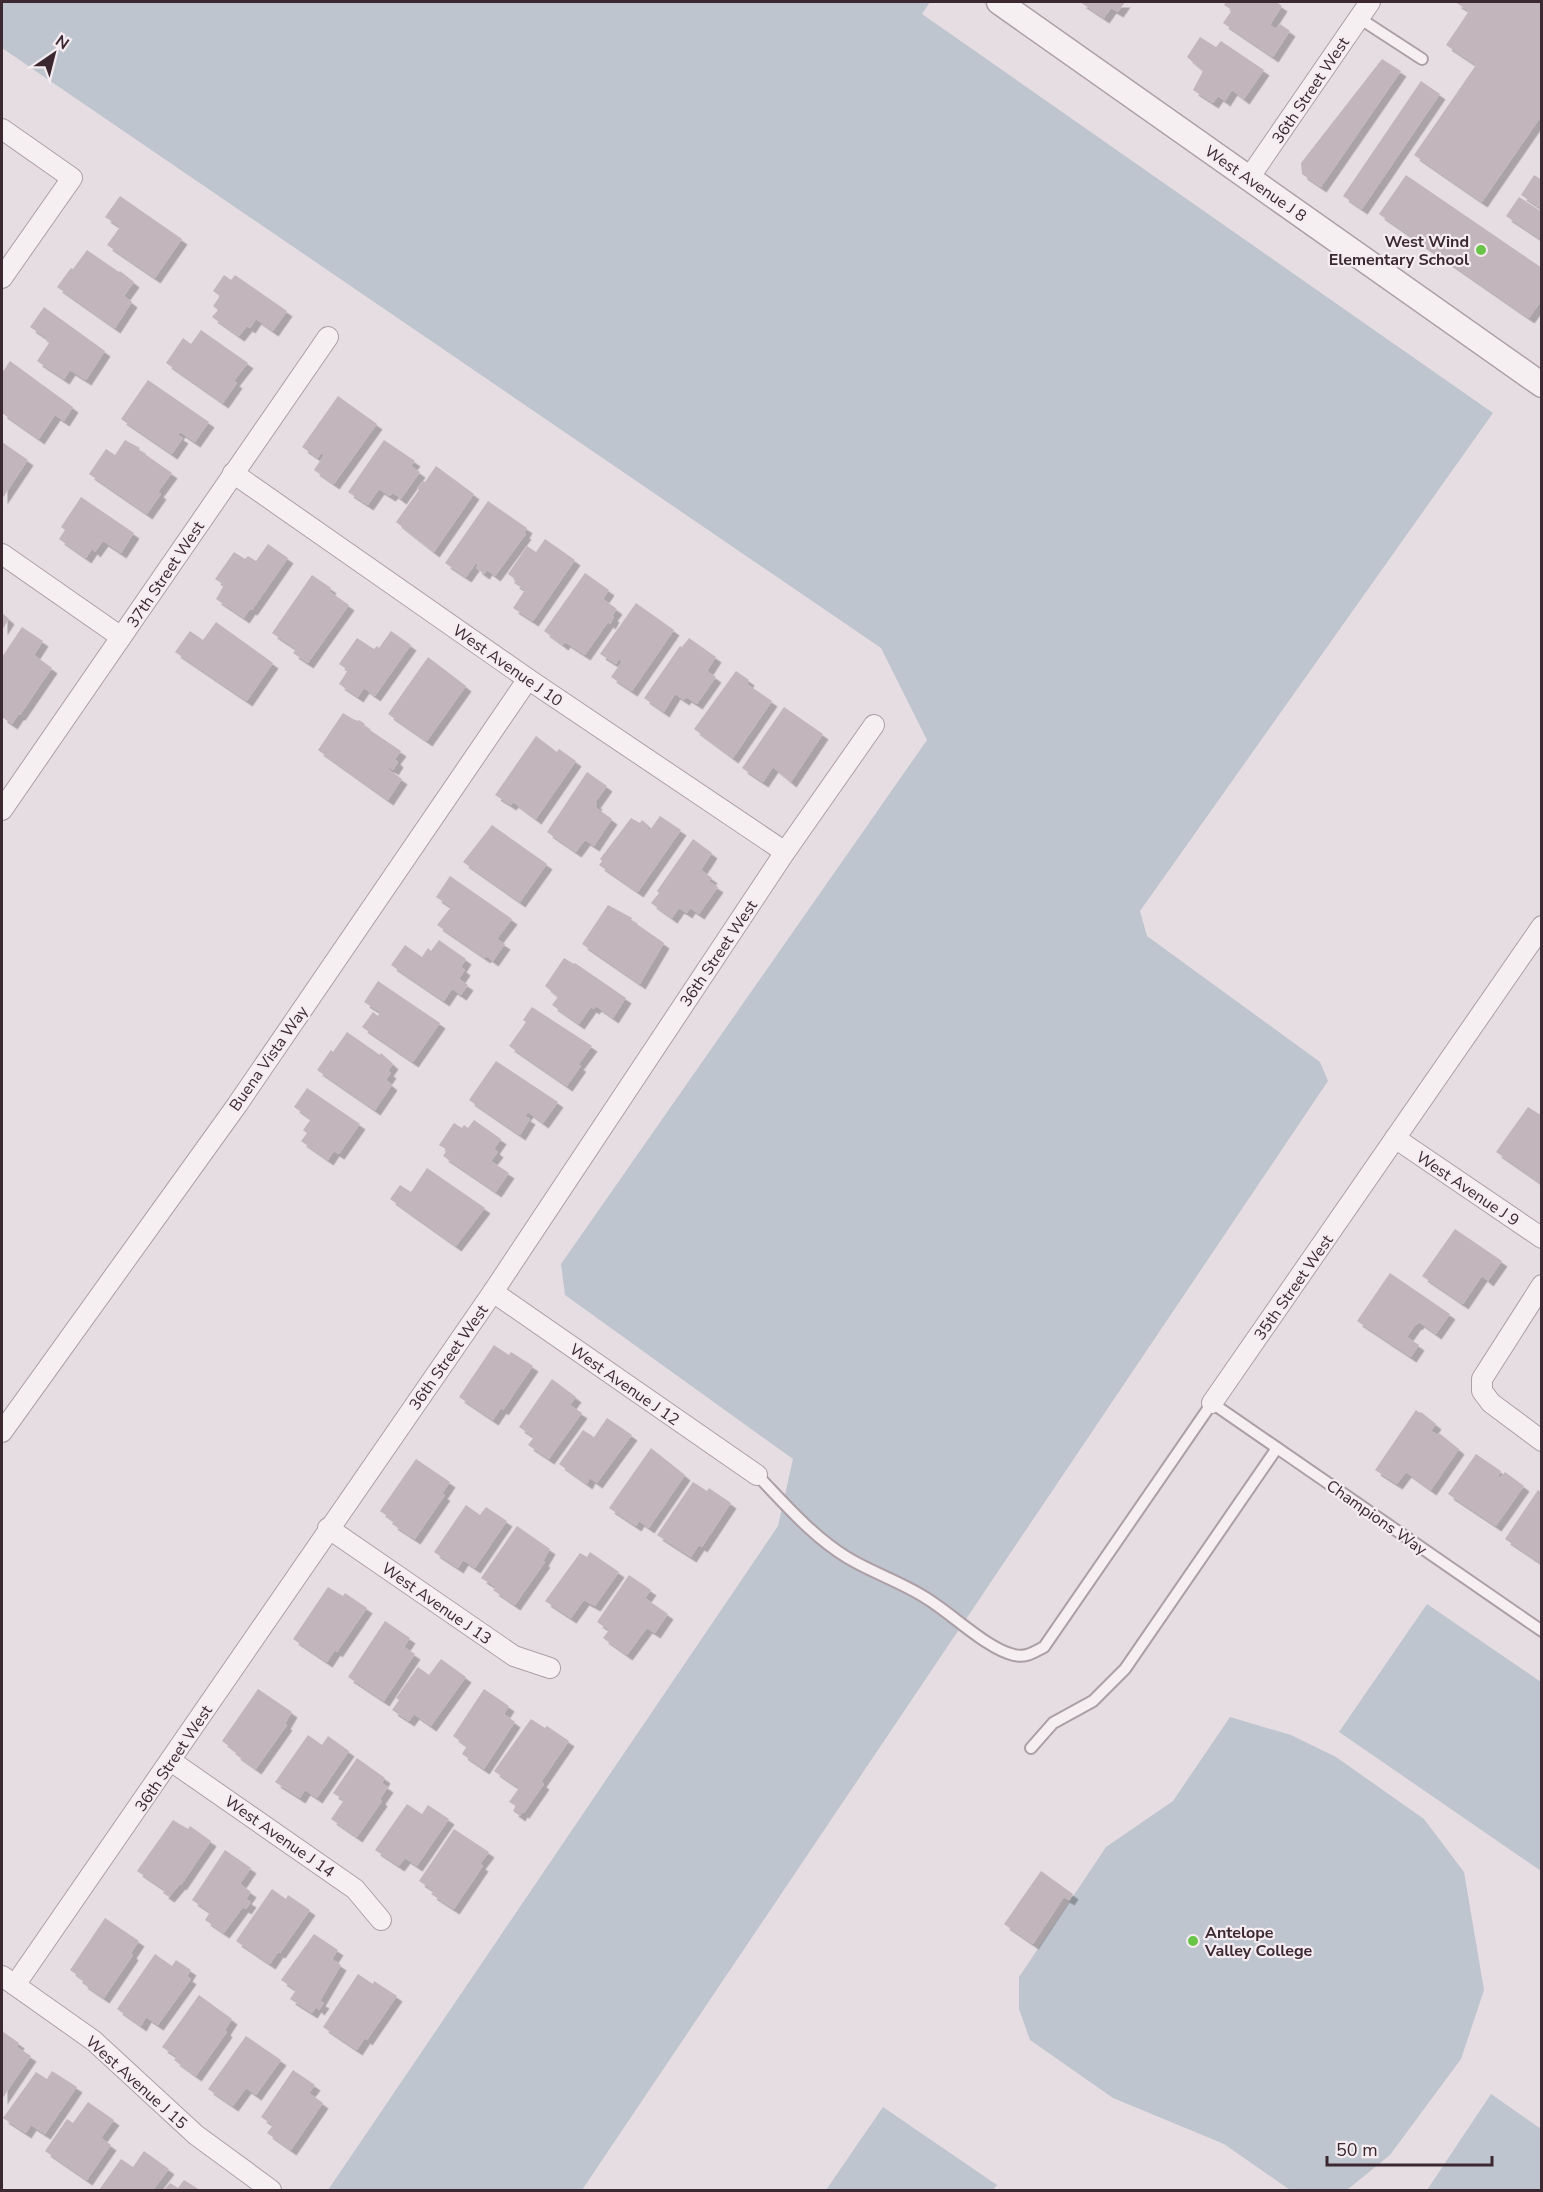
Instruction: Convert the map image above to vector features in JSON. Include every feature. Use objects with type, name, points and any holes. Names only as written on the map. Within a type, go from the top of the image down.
[{"type":"street","name":"West Avenue J 8","points":[[999,2],[1542,385]]},
{"type":"street","name":"36th Street West","points":[[1249,178],[1365,10]]},
{"type":"street","points":[[2,129],[72,178],[2,278]]},
{"type":"street","name":"37th Street West","points":[[2,810],[328,337]]},
{"type":"street","name":"West Avenue J 10","points":[[233,473],[528,679],[785,852]]},
{"type":"street","points":[[2,554],[121,637]]},
{"type":"street","name":"Buena Vista Way","points":[[2,1432],[237,1105],[528,679]]},
{"type":"street","name":"36th Street West","points":[[8,1981],[171,1761],[328,1528],[493,1292],[785,852],[874,726]]},
{"type":"street","name":"35th Street West","points":[[1212,1403],[1542,926]]},
{"type":"street","name":"West Avenue J 9","points":[[1395,1138],[1542,1238]]},
{"type":"street","points":[[1542,1286],[1482,1379],[1482,1391],[1491,1403],[1542,1441]]},
{"type":"street","name":"West Avenue J 12","points":[[493,1292],[757,1475]]},
{"type":"street","name":"West Avenue J 13","points":[[328,1528],[514,1656],[550,1668]]},
{"type":"street","name":"West Avenue J 14","points":[[171,1761],[355,1889],[381,1920]]},
{"type":"street","name":"West Avenue J 15","points":[[8,1981],[94,2041],[196,2135],[271,2190]]},
{"type":"lane","points":[[1365,10],[1422,60]]},
{"type":"lane","name":"Champions Way","points":[[1212,1403],[1542,1631]]},
{"type":"lane","name":"35th Street West","points":[[757,1475],[816,1535],[848,1558],[927,1598],[994,1647],[1012,1655],[1024,1656],[1044,1647],[1212,1403]]},
{"type":"lane","points":[[1031,1748],[1053,1723],[1093,1701],[1125,1669],[1276,1448]]},
{"type":"shaded area","points":[[2,2],[930,2],[922,14],[1493,413],[1140,911],[1147,936],[1320,1062],[1328,1081],[582,2190],[328,2190],[778,1526],[793,1459],[565,1295],[561,1264],[927,740],[881,648],[2,48]]},
{"type":"shaded area","points":[[1427,1604],[1541,1682],[1541,1871],[1339,1732]]},
{"type":"shaded area","points":[[1230,1717],[1291,1735],[1336,1757],[1424,1819],[1464,1872],[1484,1990],[1461,2059],[1390,2155],[1347,2190],[1290,2190],[1224,2144],[1113,2098],[1030,2040],[1019,2009],[1019,1977],[1106,1847],[1173,1801]]},
{"type":"shaded area","points":[[1491,2094],[1541,2129],[1541,2190],[1427,2190]]},
{"type":"shaded area","points":[[883,2107],[997,2185],[993,2190],[826,2190]]},
{"type":"building","points":[[1080,2],[1125,2],[1118,12],[1111,8],[1104,18]]},
{"type":"building","points":[[1226,2],[1276,2],[1282,6],[1270,25],[1276,29],[1280,24],[1290,31],[1273,57],[1223,23],[1232,10],[1224,5]]},
{"type":"building","points":[[1455,2],[1542,2],[1542,115],[1482,202],[1414,155],[1476,65],[1446,45],[1469,11]]},
{"type":"building","points":[[1200,37],[1216,47],[1221,41],[1264,70],[1244,99],[1232,90],[1225,101],[1218,96],[1213,103],[1193,90],[1203,71],[1187,57]]},
{"type":"building","points":[[1382,59],[1401,71],[1321,187],[1302,174],[1301,163]]},
{"type":"building","points":[[1421,81],[1440,94],[1362,209],[1343,196]]},
{"type":"building","points":[[1406,175],[1542,268],[1542,300],[1529,318],[1379,214]]},
{"type":"building","points":[[1534,175],[1542,180],[1542,209],[1521,195]]},
{"type":"building","points":[[120,196],[182,239],[155,278],[107,245],[120,227],[105,217]]},
{"type":"building","points":[[1519,197],[1542,212],[1542,240],[1506,216]]},
{"type":"building","points":[[87,250],[134,282],[124,296],[132,302],[115,328],[57,287]]},
{"type":"building","points":[[224,275],[231,280],[235,275],[287,311],[273,331],[256,319],[250,328],[247,326],[239,336],[212,317],[218,310],[213,306],[220,296],[213,291]]},
{"type":"building","points":[[44,307],[105,351],[86,380],[70,370],[64,379],[37,361],[49,343],[46,341],[48,339],[30,327]]},
{"type":"building","points":[[201,330],[248,363],[234,381],[237,383],[223,403],[166,363],[183,338],[191,344]]},
{"type":"building","points":[[10,361],[73,407],[64,421],[55,415],[39,439],[2,413],[2,373]]},
{"type":"building","points":[[148,380],[209,422],[195,442],[180,432],[178,435],[183,438],[172,454],[121,419]]},
{"type":"building","points":[[338,396],[377,424],[334,484],[314,470],[324,455],[321,453],[318,458],[302,447]]},
{"type":"building","points":[[125,440],[140,448],[139,450],[172,473],[158,492],[161,494],[147,514],[89,474],[106,449],[115,455]]},
{"type":"building","points":[[384,440],[415,461],[411,466],[420,472],[401,499],[393,493],[390,496],[379,489],[368,505],[348,492]]},
{"type":"building","points":[[2,442],[28,460],[2,499]]},
{"type":"building","points":[[436,466],[474,494],[434,552],[396,522],[419,490],[417,488],[423,481],[425,482]]},
{"type":"building","points":[[81,497],[134,533],[121,553],[103,541],[95,552],[92,549],[86,558],[59,539],[65,530],[61,527]]},
{"type":"building","points":[[488,501],[527,528],[524,533],[526,534],[495,576],[487,570],[484,574],[476,568],[478,564],[476,563],[466,577],[445,563]]},
{"type":"building","points":[[545,539],[575,560],[533,621],[513,608],[525,590],[514,583],[516,580],[508,574],[527,546],[536,552]]},
{"type":"building","points":[[268,544],[288,558],[244,618],[216,599],[224,585],[215,579],[234,552],[245,559],[248,556],[256,561]]},
{"type":"building","points":[[585,573],[609,590],[603,599],[617,609],[610,624],[608,622],[585,655],[565,642],[563,645],[544,631]]},
{"type":"building","points":[[312,575],[331,588],[329,591],[349,605],[308,663],[293,653],[296,649],[272,633]]},
{"type":"building","points":[[636,603],[674,630],[632,691],[611,677],[622,661],[619,659],[616,664],[600,654]]},
{"type":"building","points":[[2,613],[9,619],[2,630]]},
{"type":"building","points":[[216,622],[273,663],[247,701],[175,652],[190,631],[203,640]]},
{"type":"building","points":[[22,627],[43,641],[34,655],[52,668],[12,724],[2,717],[2,657]]},
{"type":"building","points":[[391,631],[411,645],[375,696],[364,688],[358,697],[339,684],[348,670],[339,664],[357,638],[374,649],[377,646],[379,648]]},
{"type":"building","points":[[689,638],[716,657],[707,671],[716,677],[697,704],[686,697],[684,700],[675,694],[664,712],[644,698],[680,646],[682,647]]},
{"type":"building","points":[[428,657],[466,686],[427,741],[388,714]]},
{"type":"building","points":[[736,671],[749,680],[747,684],[772,701],[733,758],[694,729]]},
{"type":"building","points":[[784,707],[823,734],[791,782],[773,767],[763,782],[742,768]]},
{"type":"building","points":[[343,713],[359,720],[365,724],[364,726],[401,751],[395,759],[398,762],[393,770],[389,767],[388,769],[402,779],[388,800],[318,750]]},
{"type":"building","points":[[536,736],[557,752],[559,749],[576,761],[536,819],[513,802],[511,805],[495,795]]},
{"type":"building","points":[[587,772],[607,786],[595,803],[597,804],[595,807],[612,819],[594,846],[585,840],[576,852],[547,832]]},
{"type":"building","points":[[660,816],[681,830],[638,892],[599,865],[602,861],[600,859],[631,818],[640,823],[642,820],[650,830]]},
{"type":"building","points":[[492,825],[547,864],[520,902],[463,862]]},
{"type":"building","points":[[693,839],[712,853],[701,870],[712,878],[709,881],[718,887],[699,914],[690,908],[687,913],[679,908],[672,918],[651,903]]},
{"type":"building","points":[[450,876],[512,919],[497,939],[505,944],[493,961],[486,956],[485,958],[437,925],[451,907],[436,897]]},
{"type":"building","points":[[608,905],[632,918],[631,920],[664,943],[640,984],[582,944]]},
{"type":"building","points":[[439,940],[466,959],[461,967],[465,970],[459,979],[468,985],[461,995],[452,989],[444,1001],[391,965],[405,945],[422,957],[428,948],[431,951]]},
{"type":"building","points":[[564,958],[626,998],[613,1018],[596,1006],[594,1009],[591,1007],[579,1024],[552,1005],[558,997],[545,986]]},
{"type":"building","points":[[378,981],[440,1023],[413,1062],[362,1027],[373,1012],[378,1016],[380,1012],[364,1002]]},
{"type":"building","points":[[532,1007],[592,1046],[578,1065],[581,1066],[567,1086],[509,1046],[526,1022],[523,1020]]},
{"type":"building","points":[[347,1032],[380,1055],[381,1053],[393,1064],[386,1080],[392,1085],[375,1110],[317,1070]]},
{"type":"building","points":[[496,1061],[558,1102],[543,1123],[528,1112],[525,1116],[530,1119],[520,1135],[469,1100]]},
{"type":"building","points":[[307,1088],[360,1124],[339,1154],[334,1151],[328,1160],[301,1141],[307,1133],[303,1130],[311,1119],[294,1107]]},
{"type":"building","points":[[1528,1107],[1539,1114],[1542,1113],[1542,1184],[1496,1152]]},
{"type":"building","points":[[474,1120],[501,1139],[494,1149],[498,1152],[491,1161],[509,1173],[496,1192],[443,1156],[447,1150],[439,1145],[454,1123],[462,1128],[464,1125],[468,1128]]},
{"type":"building","points":[[427,1168],[485,1208],[456,1246],[390,1199],[400,1185],[411,1192]]},
{"type":"building","points":[[1455,1229],[1502,1261],[1488,1281],[1482,1276],[1463,1304],[1422,1276]]},
{"type":"building","points":[[1390,1273],[1450,1314],[1436,1334],[1419,1322],[1416,1324],[1407,1337],[1419,1345],[1411,1357],[1357,1321]]},
{"type":"building","points":[[494,1345],[509,1355],[511,1352],[533,1366],[503,1410],[501,1408],[493,1420],[459,1397]]},
{"type":"building","points":[[552,1379],[576,1397],[570,1405],[582,1413],[549,1459],[528,1445],[534,1437],[519,1427]]},
{"type":"building","points":[[1416,1410],[1436,1424],[1431,1431],[1438,1435],[1439,1433],[1459,1449],[1431,1490],[1406,1472],[1397,1484],[1375,1470]]},
{"type":"building","points":[[607,1418],[632,1435],[597,1483],[590,1478],[587,1484],[559,1464],[583,1430],[594,1437]]},
{"type":"building","points":[[651,1448],[685,1475],[649,1528],[639,1521],[636,1526],[609,1508]]},
{"type":"building","points":[[1476,1454],[1501,1471],[1498,1477],[1500,1478],[1505,1472],[1524,1486],[1496,1526],[1448,1494]]},
{"type":"building","points":[[416,1459],[450,1482],[442,1494],[445,1495],[415,1539],[392,1524],[394,1521],[380,1511]]},
{"type":"building","points":[[693,1482],[707,1491],[709,1488],[731,1503],[702,1547],[699,1545],[691,1557],[657,1535]]},
{"type":"building","points":[[1538,1490],[1542,1493],[1542,1564],[1505,1539]]},
{"type":"building","points":[[466,1505],[480,1515],[486,1507],[507,1521],[475,1568],[463,1560],[458,1568],[434,1552]]},
{"type":"building","points":[[517,1526],[550,1549],[543,1561],[545,1562],[515,1605],[493,1590],[496,1587],[481,1578]]},
{"type":"building","points":[[590,1552],[619,1572],[595,1606],[584,1600],[571,1618],[545,1601],[580,1553],[587,1557]]},
{"type":"building","points":[[629,1575],[651,1590],[645,1598],[668,1614],[655,1633],[647,1628],[627,1655],[603,1638],[609,1630],[597,1622]]},
{"type":"building","points":[[328,1587],[343,1596],[345,1593],[367,1608],[337,1652],[335,1650],[327,1662],[293,1639]]},
{"type":"building","points":[[385,1621],[410,1638],[404,1647],[415,1654],[384,1701],[348,1677]]},
{"type":"building","points":[[441,1659],[466,1677],[431,1726],[414,1714],[409,1721],[392,1710],[399,1700],[396,1698],[418,1667],[429,1675]]},
{"type":"building","points":[[258,1689],[292,1712],[285,1724],[287,1725],[256,1769],[222,1741]]},
{"type":"building","points":[[484,1689],[509,1706],[504,1714],[515,1722],[484,1769],[462,1754],[467,1746],[453,1736]]},
{"type":"building","points":[[531,1719],[545,1728],[547,1726],[569,1741],[541,1782],[544,1784],[520,1816],[513,1811],[516,1806],[509,1802],[519,1788],[494,1771]]},
{"type":"building","points":[[308,1735],[322,1745],[328,1736],[349,1751],[317,1798],[305,1790],[300,1798],[275,1782]]},
{"type":"building","points":[[357,1758],[385,1778],[382,1783],[388,1787],[380,1799],[382,1801],[357,1837],[331,1819],[344,1800],[333,1793]]},
{"type":"building","points":[[407,1804],[422,1814],[428,1805],[449,1819],[417,1866],[405,1858],[399,1866],[375,1850]]},
{"type":"building","points":[[173,1820],[188,1829],[190,1826],[211,1841],[181,1885],[169,1897],[163,1893],[165,1890],[137,1871]]},
{"type":"building","points":[[454,1829],[489,1852],[480,1864],[483,1866],[454,1909],[431,1894],[434,1891],[419,1881]]},
{"type":"building","points":[[225,1850],[251,1868],[240,1884],[251,1892],[246,1899],[251,1902],[246,1909],[243,1907],[224,1933],[205,1920],[210,1912],[192,1900]]},
{"type":"building","points":[[1041,1871],[1073,1894],[1069,1900],[1064,1897],[1033,1944],[1004,1924]]},
{"type":"building","points":[[272,1889],[286,1899],[288,1895],[310,1910],[270,1964],[236,1941]]},
{"type":"building","points":[[105,1918],[139,1941],[131,1953],[133,1955],[104,1998],[82,1983],[84,1980],[70,1970]]},
{"type":"building","points":[[314,1934],[338,1950],[332,1959],[341,1965],[320,2001],[324,2003],[319,2010],[316,2007],[312,2013],[290,1999],[296,1990],[281,1980]]},
{"type":"building","points":[[155,1954],[172,1966],[176,1960],[191,1970],[187,1976],[191,1979],[158,2025],[146,2017],[141,2026],[117,2009]]},
{"type":"building","points":[[358,1974],[397,1996],[367,2040],[365,2038],[357,2050],[323,2027]]},
{"type":"building","points":[[199,1995],[232,2019],[225,2030],[227,2032],[196,2076],[174,2060],[177,2057],[162,2047]]},
{"type":"building","points":[[2,2031],[19,2043],[17,2047],[31,2056],[2,2099]]},
{"type":"building","points":[[246,2036],[281,2060],[256,2095],[246,2088],[233,2106],[208,2089]]},
{"type":"building","points":[[293,2070],[315,2085],[309,2093],[323,2103],[291,2150],[267,2133],[273,2125],[261,2117]]},
{"type":"building","points":[[52,2071],[77,2087],[45,2134],[31,2125],[26,2133],[3,2118],[36,2072],[47,2079]]},
{"type":"building","points":[[88,2102],[114,2120],[101,2138],[111,2145],[87,2180],[45,2151],[67,2119],[73,2123]]},
{"type":"building","points":[[144,2151],[169,2169],[153,2190],[99,2190],[121,2159],[133,2167]]},
{"type":"building","points":[[184,2180],[200,2190],[164,2190],[170,2183],[178,2188]]},
{"type":"place","name":"West Wind Elementary School","points":[[1481,250]]},
{"type":"place","name":"Antelope Valley College","points":[[1193,1941]]}]
